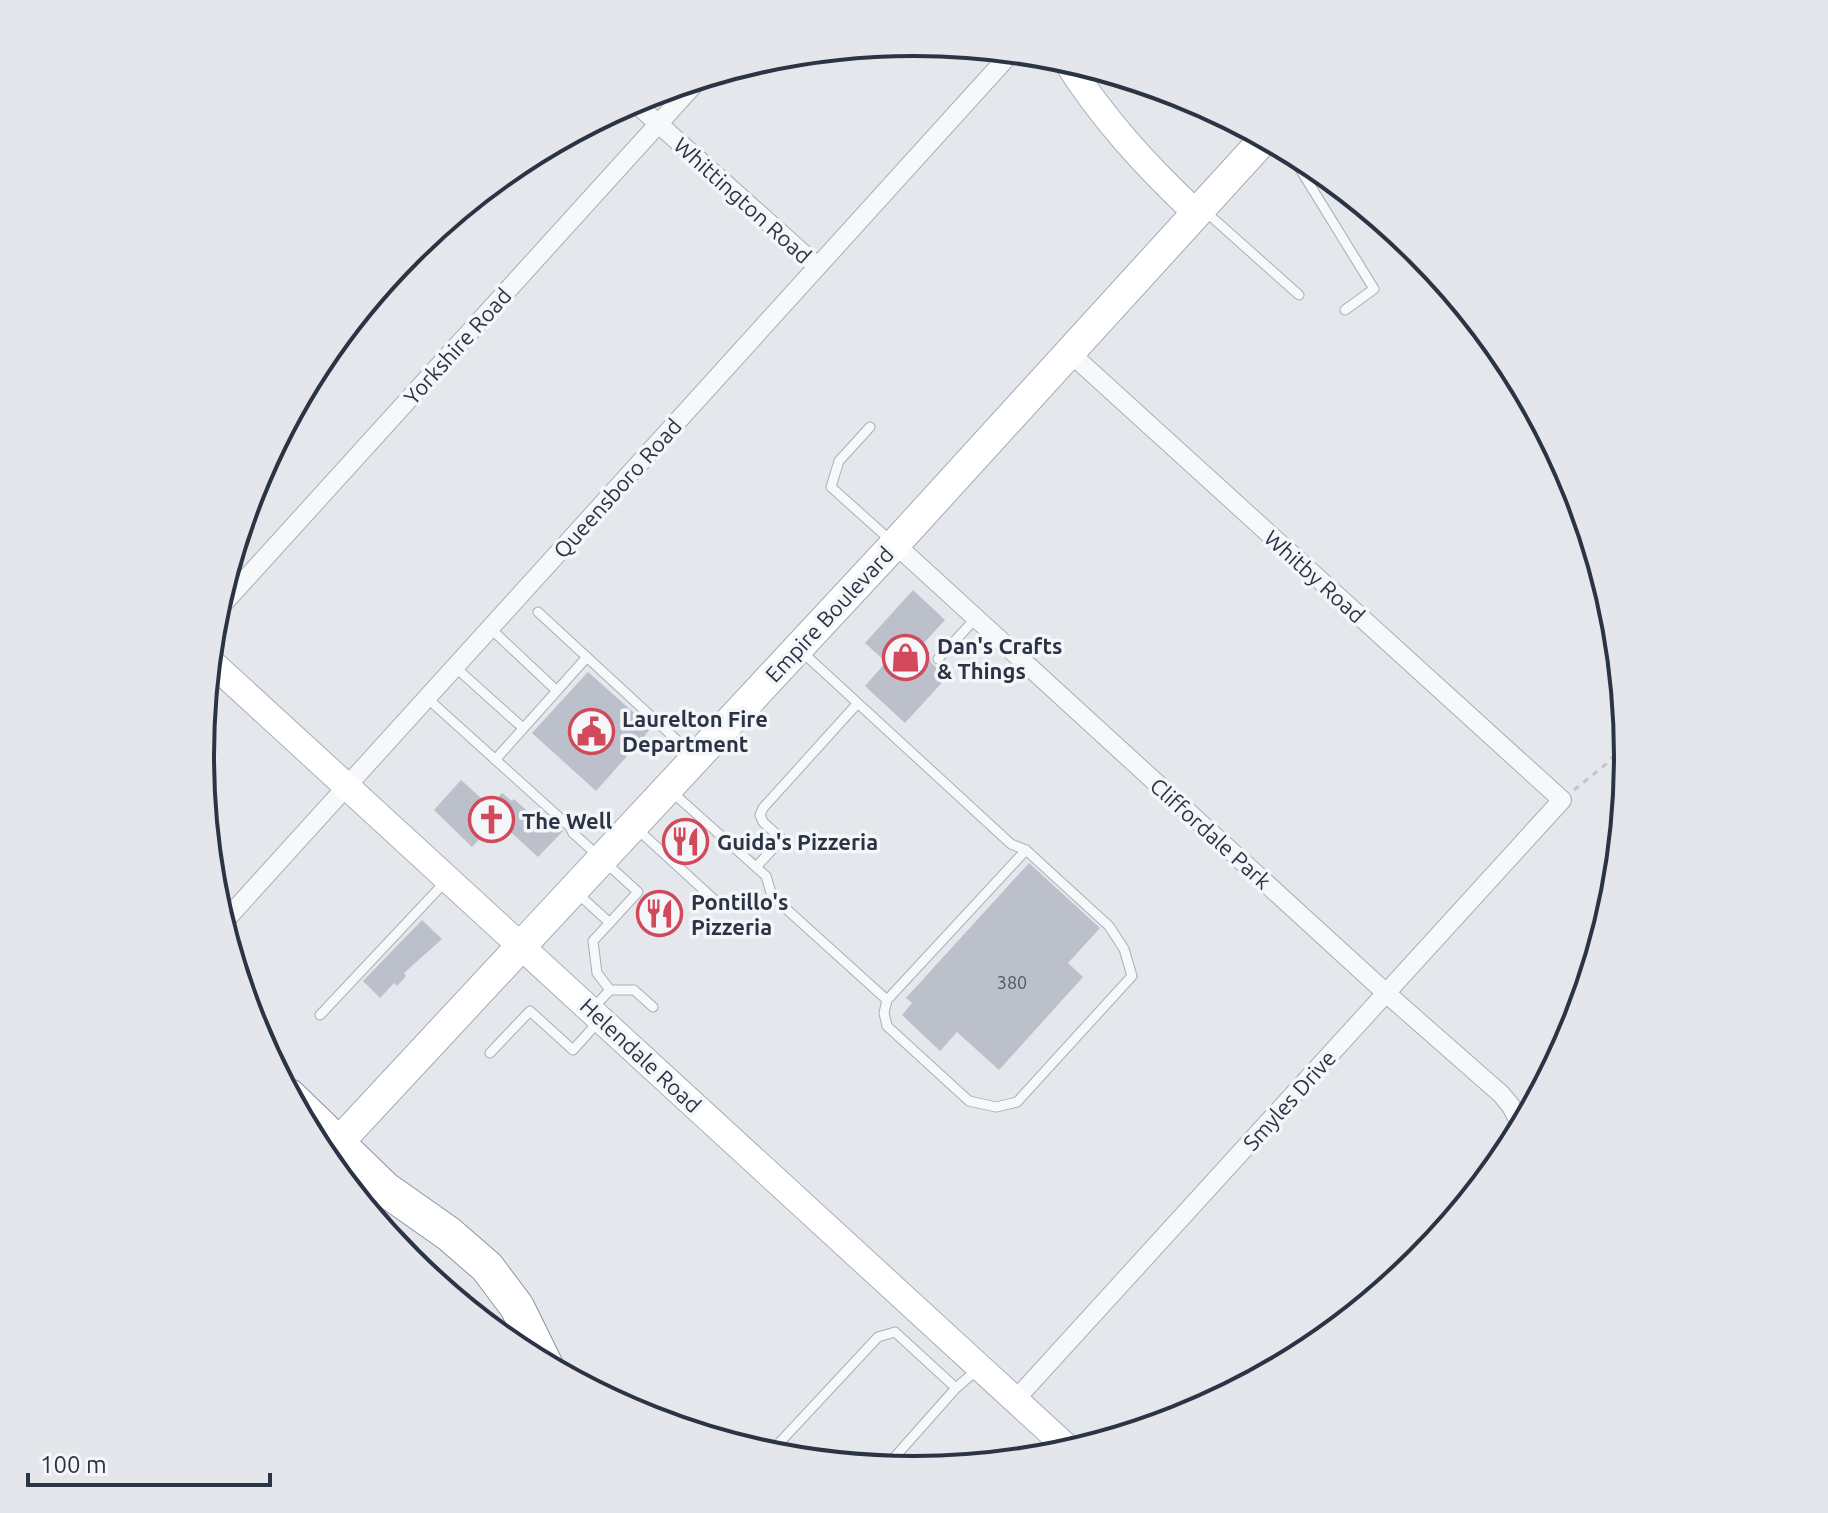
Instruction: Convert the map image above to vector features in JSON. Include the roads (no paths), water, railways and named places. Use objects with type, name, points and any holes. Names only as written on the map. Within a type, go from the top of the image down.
[{"type":"highway","points":[[340,1157],[449,1234],[487,1267],[517,1307],[536,1346]]},
{"type":"main road","name":"Empire Boulevard","points":[[333,1147],[895,544],[1257,146]]},
{"type":"street","name":"Queensboro Road","points":[[232,914],[1003,62]]},
{"type":"street","points":[[1076,75],[1102,115],[1130,148],[1199,210]]},
{"type":"street","name":"Yorkshire Road","points":[[233,593],[685,94]]},
{"type":"street","name":"Whittington Road","points":[[643,110],[817,266]]},
{"type":"street","name":"Whitby Road","points":[[1069,352],[1562,800]]},
{"type":"street","name":"Cliffordale Park","points":[[895,544],[1386,993],[1501,1094],[1516,1115]]},
{"type":"street","name":"Helendale Road","points":[[219,669],[1061,1442]]},
{"type":"street","name":"Smyles Drive","points":[[1016,1399],[1562,800]]},
{"type":"lane","points":[[1303,174],[1374,289],[1345,310]]},
{"type":"lane","points":[[1199,210],[1299,295]]},
{"type":"lane","points":[[870,427],[839,461],[831,487],[895,544]]},
{"type":"lane","points":[[538,612],[696,758]]},
{"type":"lane","points":[[938,659],[976,618]]},
{"type":"lane","points":[[490,628],[557,691]]},
{"type":"lane","points":[[798,648],[1011,844],[1026,850],[1109,926],[1124,949],[1132,976],[1017,1102],[996,1107],[969,1101],[887,1026],[884,1013],[887,1000],[1026,850]]},
{"type":"lane","points":[[495,760],[587,657]]},
{"type":"lane","points":[[455,667],[523,728]]},
{"type":"lane","points":[[427,698],[638,892],[593,941],[597,973],[610,990]]},
{"type":"lane","points":[[756,867],[782,839],[763,822],[760,815],[763,808],[857,704]]},
{"type":"lane","points":[[668,788],[766,876],[772,896],[887,1000]]},
{"type":"lane","points":[[633,825],[719,904]]},
{"type":"lane","points":[[320,1015],[448,878]]},
{"type":"lane","points":[[573,889],[610,923]]},
{"type":"lane","points":[[610,990],[634,990],[653,1007]]},
{"type":"lane","points":[[490,1053],[530,1011],[573,1050],[610,990]]},
{"type":"lane","points":[[778,1444],[878,1337],[895,1332],[956,1388]]},
{"type":"lane","points":[[895,1457],[956,1388],[981,1366]]},
{"type":"place","name":"Dan's Crafts & Things","points":[[906,658]]},
{"type":"place","name":"Laurelton Fire Department","points":[[591,731]]},
{"type":"place","name":"The Well","points":[[491,820]]},
{"type":"place","name":"Guida's Pizzeria","points":[[686,841]]},
{"type":"place","name":"Pontillo's Pizzeria","points":[[660,914]]}]
